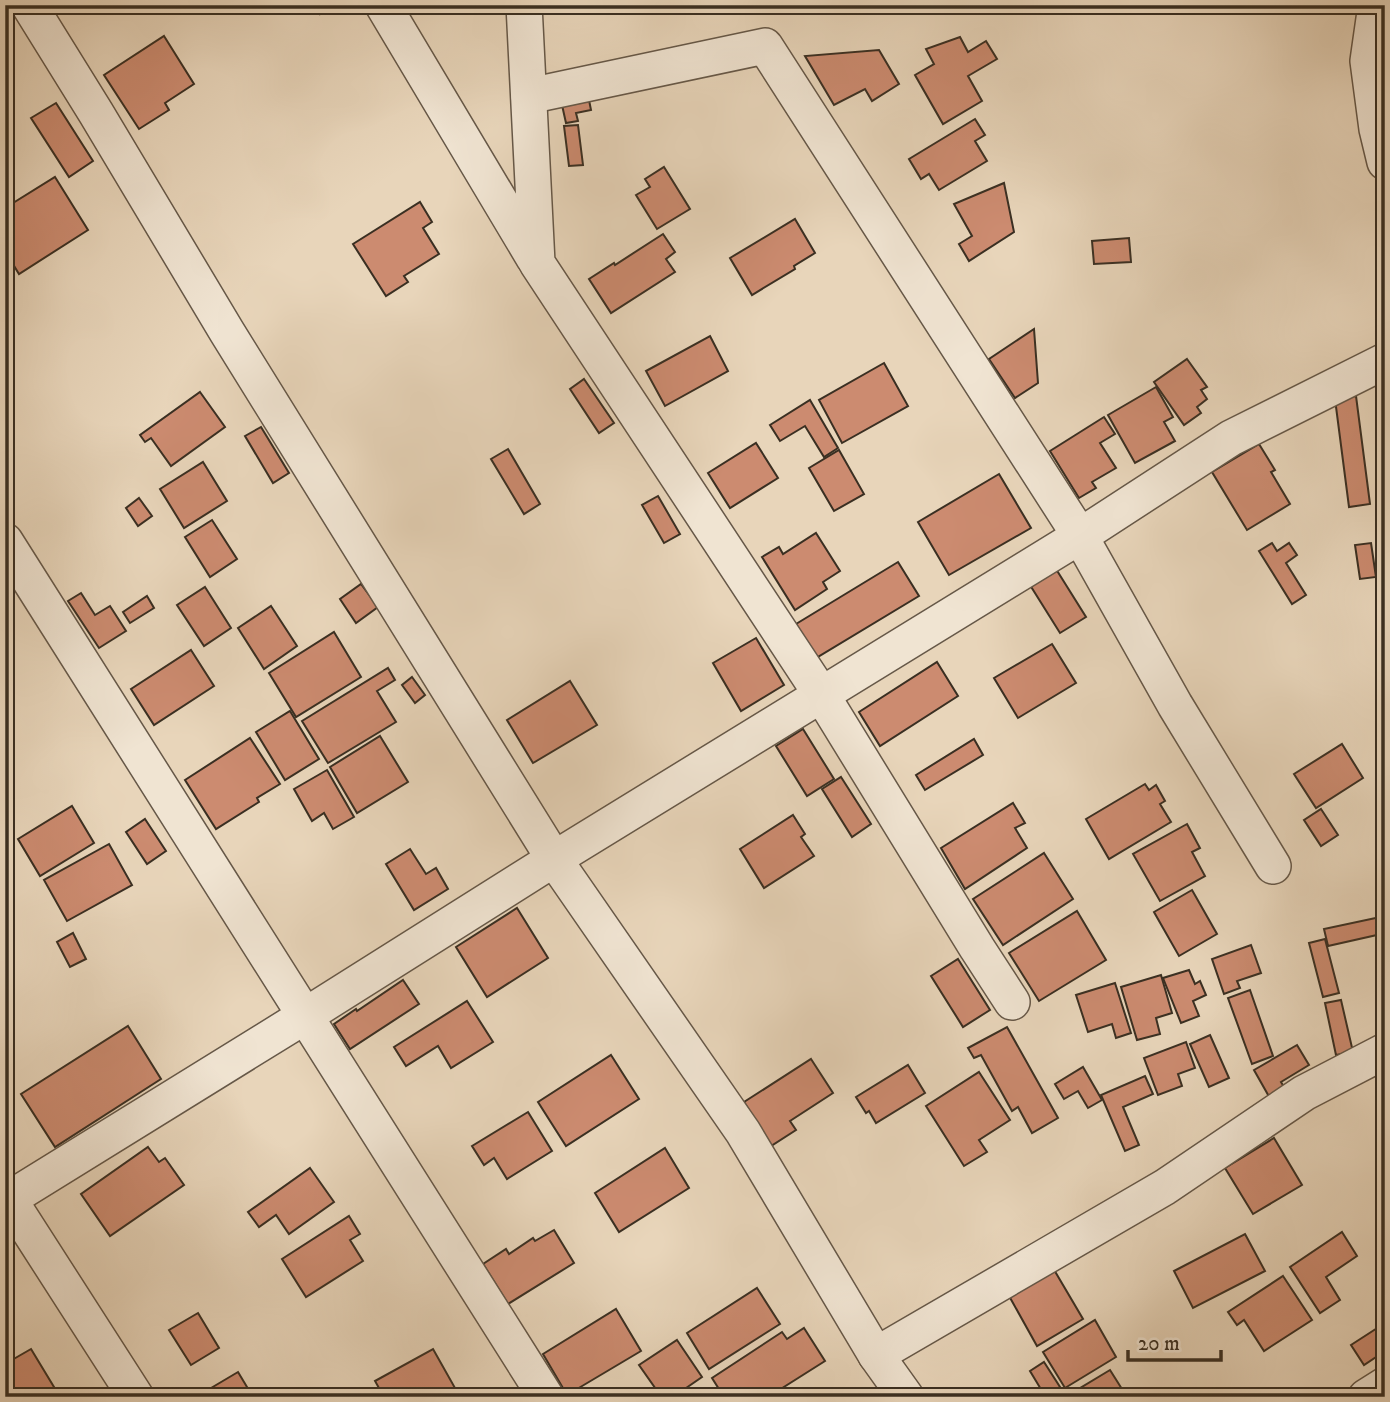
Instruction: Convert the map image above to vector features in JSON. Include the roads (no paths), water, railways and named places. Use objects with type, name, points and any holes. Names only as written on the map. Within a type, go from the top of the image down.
[{"type":"street","points":[[29,5],[227,332],[554,859],[743,1132],[876,1355],[906,1397]]},
{"type":"street","points":[[383,5],[537,263],[821,694],[1012,1002]]},
{"type":"street","points":[[524,5],[537,263]]},
{"type":"street","points":[[1376,5],[1377,129],[1385,162]]},
{"type":"street","points":[[529,96],[765,46],[1080,536],[1175,705],[1273,866]]},
{"type":"street","points":[[136,1397],[7,1196],[305,1016],[554,859],[1080,536],[1231,438],[1385,361]]},
{"type":"street","points":[[5,541],[546,1397]]},
{"type":"street","points":[[876,1355],[1165,1187],[1304,1093],[1385,1051]]},
{"type":"street","points":[[1366,1397],[1385,1385]]}]
